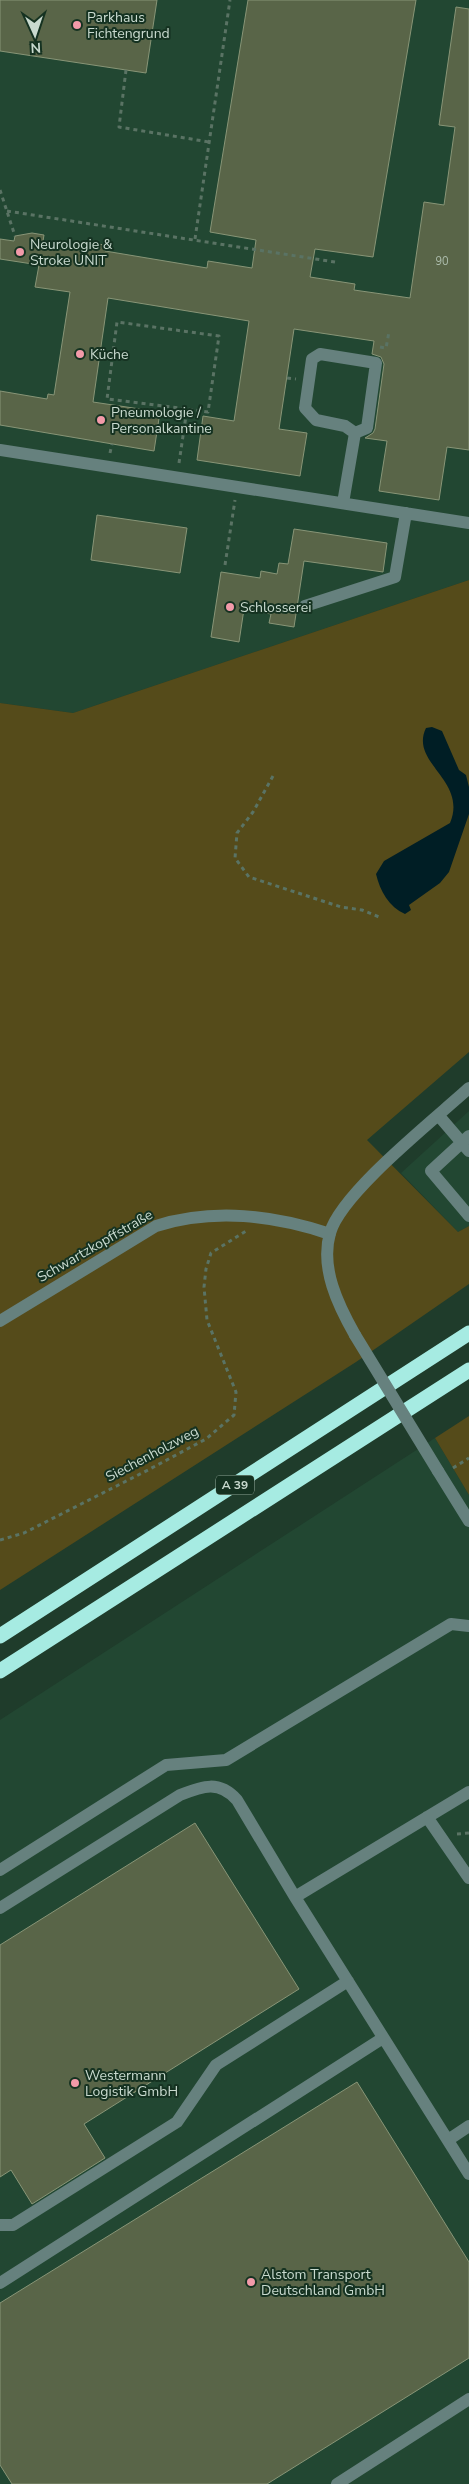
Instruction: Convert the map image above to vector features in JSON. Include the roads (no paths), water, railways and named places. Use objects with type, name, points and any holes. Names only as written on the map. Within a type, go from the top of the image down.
[{"type":"highway","name":"A 39","points":[[0,1636],[469,1333]]},
{"type":"highway","name":"A 39","points":[[0,1671],[469,1370]]},
{"type":"street","points":[[320,354],[376,363],[367,428],[355,433],[345,426],[316,420],[305,408],[312,359],[320,354]]},
{"type":"street","points":[[343,503],[355,433]]},
{"type":"street","points":[[0,450],[469,523]]},
{"type":"street","points":[[305,606],[395,577],[406,513]]},
{"type":"street","points":[[469,1088],[363,1186],[336,1218],[330,1234],[328,1266],[337,1301],[355,1334],[469,1521]]},
{"type":"street","points":[[439,1116],[467,1143],[431,1171],[469,1216]]},
{"type":"street","name":"Schwartzkopffstraße","points":[[0,1321],[156,1226],[177,1219],[231,1215],[286,1221],[330,1234]]},
{"type":"street","points":[[0,1870],[166,1765],[226,1760],[450,1624],[469,1626]]},
{"type":"street","points":[[0,1908],[180,1795],[199,1788],[216,1787],[229,1792],[237,1800],[295,1897],[469,2174]]},
{"type":"street","points":[[295,1897],[469,1792]]},
{"type":"street","points":[[427,1817],[469,1878]]},
{"type":"street","points":[[0,2225],[13,2225],[177,2122],[216,2065],[348,1981]]},
{"type":"street","points":[[0,2283],[383,2038]]},
{"type":"street","points":[[448,2140],[469,2126]]},
{"type":"street","points":[[337,2484],[469,2399]]},
{"type":"water","points":[[432,727],[442,731],[459,770],[466,775],[469,787],[469,814],[449,872],[440,883],[409,905],[411,910],[405,914],[394,907],[386,898],[376,874],[384,861],[450,823],[453,808],[451,795],[446,783],[425,752],[423,740],[426,728]]},
{"type":"place","name":"Parkhaus Fichtengrund","points":[[77,25]]},
{"type":"place","name":"Neurologie & Stroke UNIT","points":[[20,252]]},
{"type":"place","name":"Küche","points":[[80,354]]},
{"type":"place","name":"Pneumologie / Personalkantine","points":[[101,420]]},
{"type":"place","name":"Schlosserei","points":[[230,607]]},
{"type":"place","name":"Westermann Logistik GmbH","points":[[75,2083]]},
{"type":"place","name":"Alstom Transport Deutschland GmbH","points":[[251,2282]]}]
